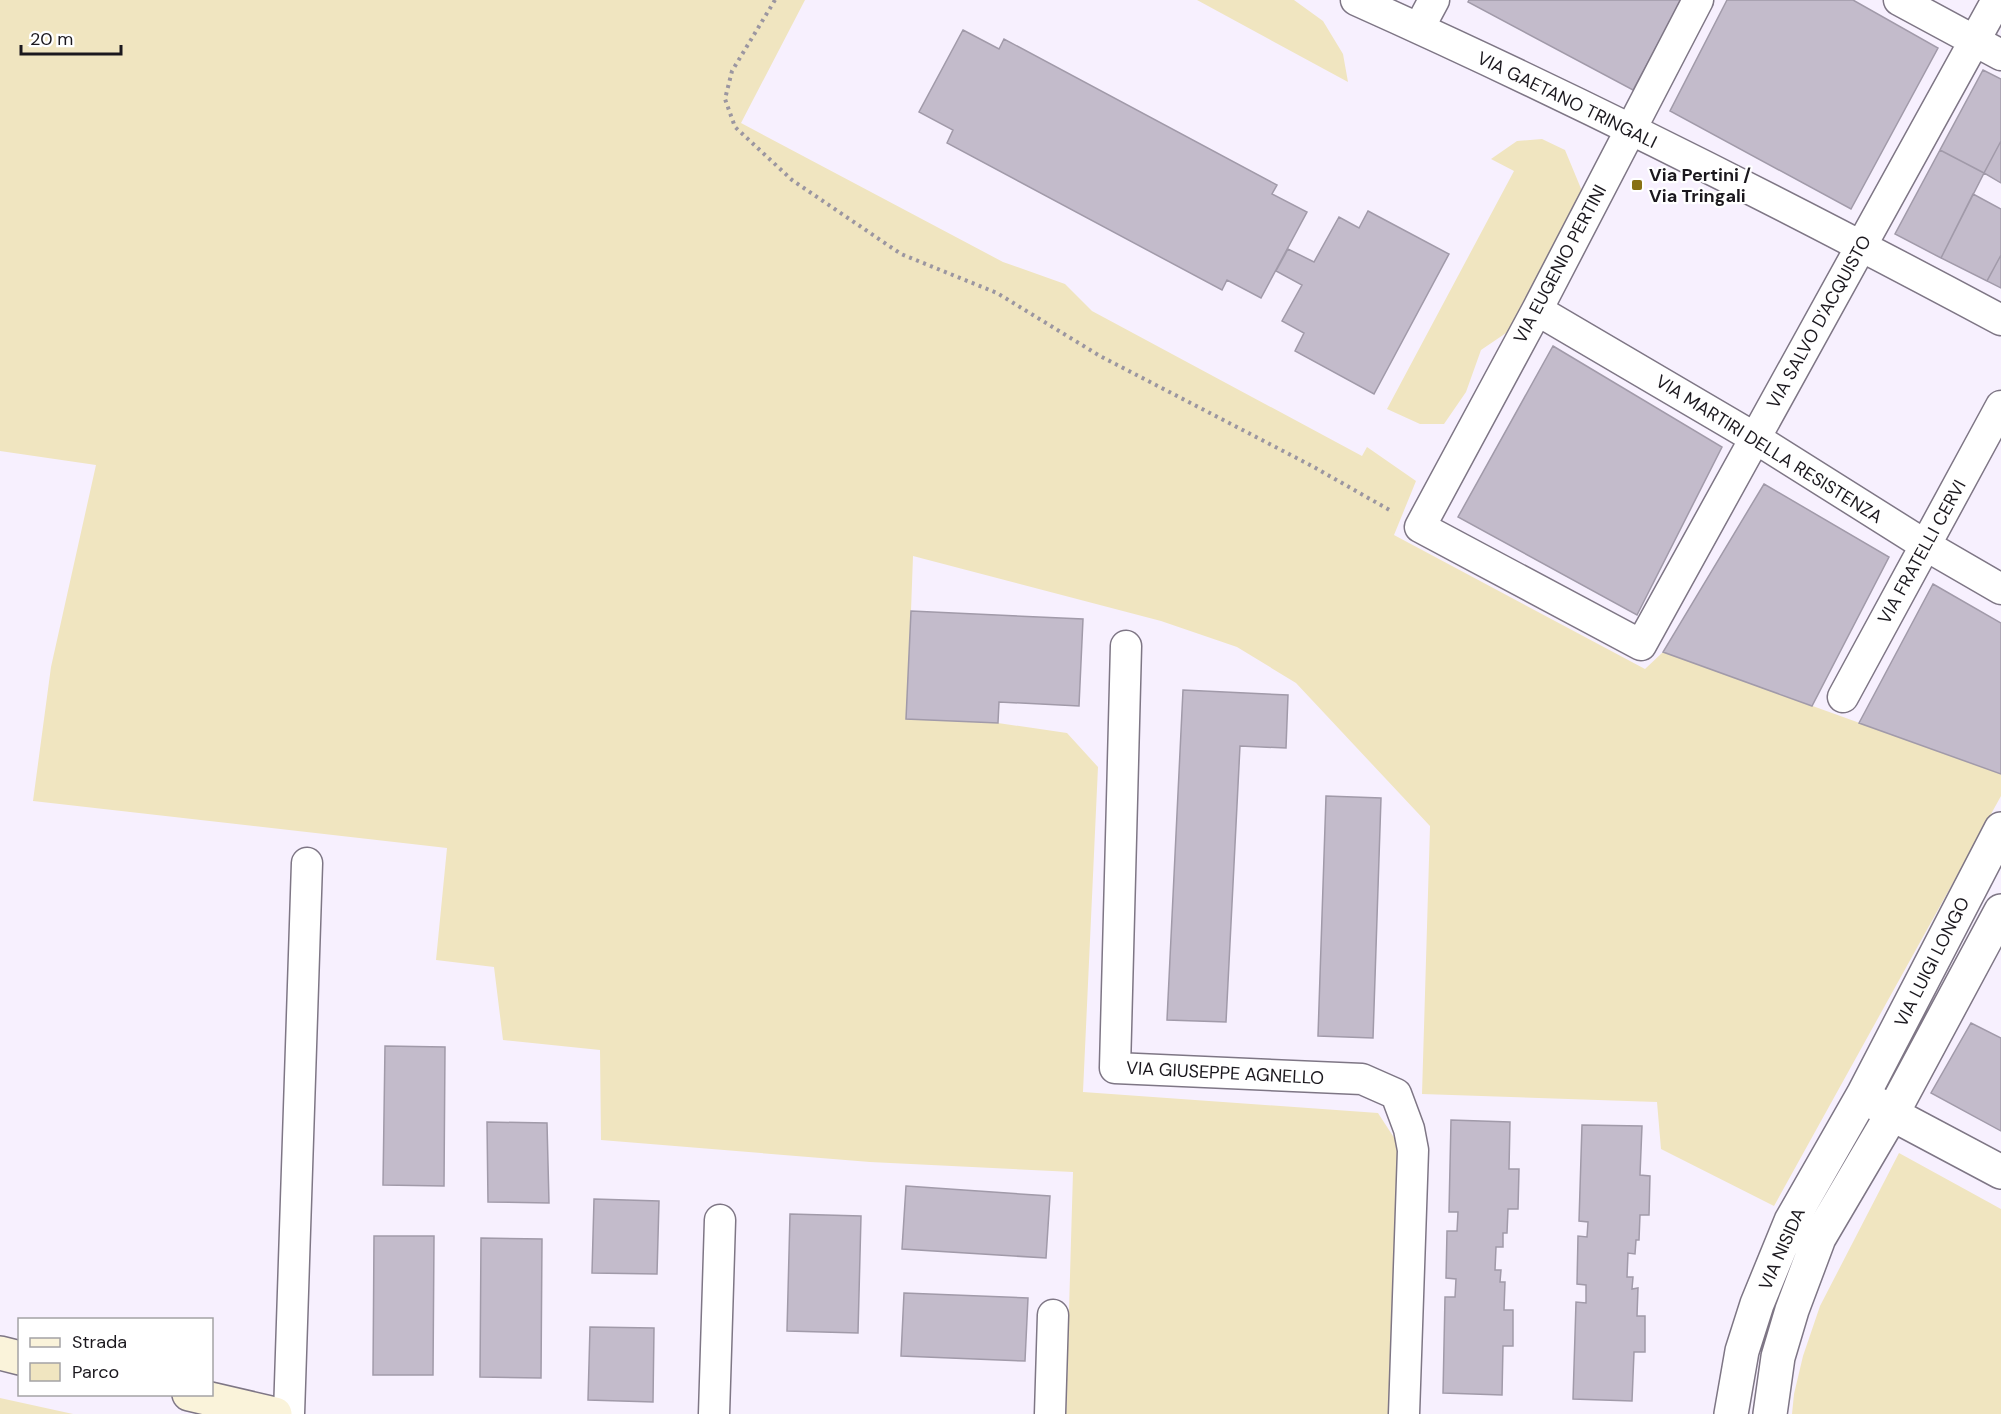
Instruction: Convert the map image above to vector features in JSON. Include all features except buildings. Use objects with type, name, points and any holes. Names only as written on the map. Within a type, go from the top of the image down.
[{"type":"main road","points":[[0,1353],[18,1358]]},
{"type":"main road","points":[[194,1396],[275,1414]]},
{"type":"street","name":"VIA GAETANO TRINGALI","points":[[1356,0],[1630,130],[1861,245],[2001,320]]},
{"type":"street","points":[[1419,28],[1434,0]]},
{"type":"street","name":"VIA EUGENIO PERTINI","points":[[1420,527],[1537,310],[1698,0]]},
{"type":"street","points":[[1899,0],[2001,55]]},
{"type":"street","name":"VIA SALVO D'ACQUISTO","points":[[1420,527],[1641,645],[1997,0]]},
{"type":"street","name":"VIA MARTIRI DELLA RESISTENZA","points":[[1537,310],[1755,438],[1925,545],[2001,589]]},
{"type":"street","name":"VIA FRATELLI CERVI","points":[[1843,697],[2001,406]]},
{"type":"street","name":"VIA GIUSEPPE AGNELLO","points":[[1126,646],[1115,1068],[1362,1079],[1396,1094],[1409,1130],[1413,1150],[1404,1414]]},
{"type":"street","name":"VIA LUIGI LONGO","points":[[1863,1095],[2001,829]]},
{"type":"street","points":[[289,1414],[307,863]]},
{"type":"street","name":"VIA LUIGI LONGO","points":[[1892,1114],[2001,911]]},
{"type":"street","points":[[1863,1095],[1892,1114],[2001,1172]]},
{"type":"street","name":"VIA NISIDA","points":[[1731,1414],[1742,1351],[1787,1232],[1863,1095]]},
{"type":"street","name":"VIA NISIDA","points":[[1770,1414],[1778,1357],[1792,1310],[1819,1238],[1892,1114]]},
{"type":"street","points":[[714,1414],[720,1220]]},
{"type":"street","points":[[1050,1414],[1053,1315]]},
{"type":"path","points":[[776,0],[732,71],[725,99],[735,127],[792,180],[901,255],[997,294],[1100,356],[1312,466],[1420,527]]},
{"type":"green space","points":[[0,0],[805,0],[741,123],[1003,262],[1065,284],[1092,311],[1362,456],[1367,447],[1416,481],[1394,535],[1645,669],[1663,652],[2001,774],[2001,796],[1774,1206],[1661,1149],[1657,1102],[1422,1094],[1430,826],[1296,683],[1237,647],[1161,621],[913,556],[911,611],[998,723],[1067,733],[1098,767],[1083,1092],[1378,1113],[1404,1153],[1391,1414],[1066,1414],[1073,1172],[870,1162],[601,1140],[600,1050],[503,1040],[494,967],[436,960],[447,848],[33,801],[51,667],[96,465],[0,451]]},
{"type":"green space","points":[[1197,0],[1294,0],[1323,21],[1343,54],[1348,82]]},
{"type":"green space","points":[[1542,139],[1565,150],[1582,191],[1509,331],[1481,350],[1466,392],[1444,424],[1420,424],[1387,409],[1514,171],[1491,159],[1517,141]]},
{"type":"green space","points":[[1899,1153],[2001,1209],[2001,1414],[1792,1414],[1803,1356],[1820,1306]]},
{"type":"green space","points":[[0,1398],[73,1414],[0,1414]]},
{"type":"place","name":"Via Pertini / Via Tringali","points":[[1637,185]]}]
